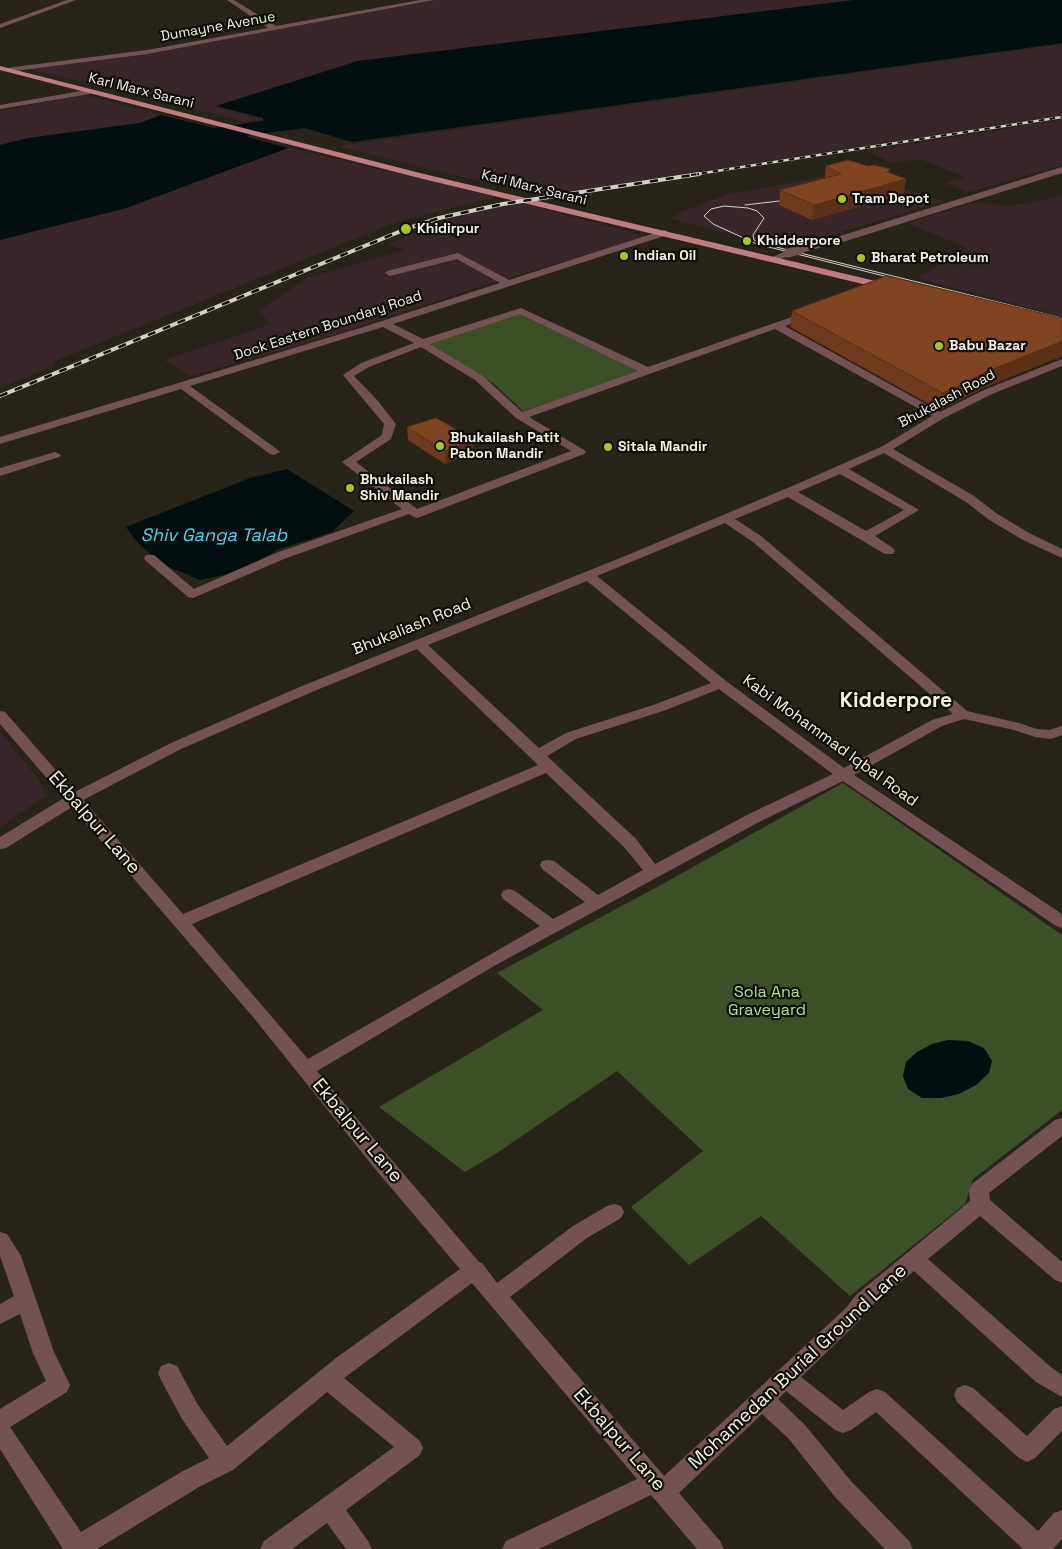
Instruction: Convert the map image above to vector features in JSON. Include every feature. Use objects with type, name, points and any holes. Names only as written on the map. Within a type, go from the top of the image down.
[{"type":"main road","name":"Karl Marx Sarani","points":[[3,67],[87,92],[209,120],[664,234],[891,286]]},
{"type":"main road","points":[[18,69],[209,120]]},
{"type":"main road","points":[[278,137],[786,254],[891,286]]},
{"type":"street","points":[[0,26],[73,0]]},
{"type":"street","points":[[230,0],[275,29]]},
{"type":"street","name":"Dumayne Avenue","points":[[3,67],[18,69],[147,52],[431,0]]},
{"type":"street","points":[[0,107],[87,92]]},
{"type":"street","points":[[774,259],[1062,170]]},
{"type":"street","name":"Dock Eastern Boundary Road","points":[[0,441],[183,386],[664,234]]},
{"type":"street","points":[[390,273],[458,256],[507,283]]},
{"type":"street","points":[[869,292],[891,286]]},
{"type":"street","points":[[520,416],[820,310]]},
{"type":"street","points":[[383,323],[422,343],[479,378],[520,416],[580,452],[416,514],[348,462],[386,437],[390,424],[386,417],[378,411],[374,402],[356,387],[348,374],[365,365],[422,343],[521,311],[648,372]]},
{"type":"street","points":[[777,326],[940,416]]},
{"type":"street","name":"Bhukalash Road","points":[[844,467],[885,449],[940,416],[988,392],[1062,362]]},
{"type":"street","points":[[183,386],[274,452]]},
{"type":"street","points":[[885,449],[970,499],[992,516],[1025,536],[1062,554]]},
{"type":"street","points":[[0,472],[55,455]]},
{"type":"street","points":[[844,467],[913,510],[866,536]]},
{"type":"street","name":"Bhukaliash Road","points":[[0,844],[73,799],[176,746],[307,689],[789,492],[844,467]]},
{"type":"street","points":[[789,492],[889,551]]},
{"type":"street","points":[[150,558],[193,594],[280,556],[410,510]]},
{"type":"street","points":[[725,518],[757,539],[848,619],[963,715]]},
{"type":"street","name":"Kabi Mohammad Iqbal Road","points":[[588,575],[721,684],[843,775],[1062,922]]},
{"type":"street","points":[[419,644],[630,843],[652,872]]},
{"type":"street","points":[[180,922],[543,760],[571,736],[661,707],[721,684]]},
{"type":"street","name":"Ekbalpur Lane","points":[[0,715],[259,1012],[383,1164],[475,1269],[712,1549]]},
{"type":"street","points":[[305,1069],[488,962],[652,872],[754,818],[843,775],[937,723],[963,715],[1019,727],[1035,733],[1051,734],[1062,730]]},
{"type":"street","points":[[548,865],[597,903]]},
{"type":"street","points":[[510,896],[553,927]]},
{"type":"street","points":[[1062,1125],[979,1190],[980,1204],[1062,1274]]},
{"type":"street","name":"Mohamedan Burial Ground Lane","points":[[514,1549],[660,1487],[762,1400],[853,1314],[863,1301],[980,1204]]},
{"type":"street","points":[[496,1296],[580,1232],[614,1212]]},
{"type":"street","points":[[0,1240],[11,1256],[44,1353],[59,1385],[0,1421]]},
{"type":"street","points":[[914,1259],[1044,1374],[1062,1387]]},
{"type":"street","points":[[0,1430],[77,1549],[191,1479],[225,1462],[328,1379],[423,1306],[475,1269]]},
{"type":"street","points":[[0,1315],[25,1300]]},
{"type":"street","points":[[169,1373],[190,1412],[225,1462]]},
{"type":"street","points":[[786,1378],[843,1423],[877,1399],[1045,1547],[1062,1521]]},
{"type":"street","points":[[272,1549],[412,1448],[328,1379]]},
{"type":"street","points":[[965,1396],[1027,1451],[1062,1416]]},
{"type":"street","points":[[762,1400],[797,1432],[843,1489],[901,1549]]},
{"type":"street","points":[[330,1507],[360,1549]]},
{"type":"shaded area","points":[[435,0],[853,0],[356,61],[216,106],[260,119],[247,122],[28,69],[146,53]]},
{"type":"shaded area","points":[[1062,44],[1062,115],[540,196],[338,146]]},
{"type":"shaded area","points":[[83,95],[161,115],[140,123],[28,138],[0,145],[0,111]]},
{"type":"shaded area","points":[[1062,120],[1062,165],[969,192],[944,183],[965,177],[920,159],[892,163],[867,151]]},
{"type":"shaded area","points":[[288,148],[496,197],[396,222],[55,361],[53,366],[0,388],[0,240],[126,208]]},
{"type":"shaded area","points":[[848,172],[944,201],[787,248],[671,219],[681,212],[726,195]]},
{"type":"shaded area","points":[[1062,195],[1062,316],[917,278],[968,248],[907,223],[977,202],[1005,206],[1031,203]]},
{"type":"shaded area","points":[[523,204],[645,236],[585,256],[493,282],[334,335],[190,376],[164,360],[271,324],[258,311],[307,278],[405,250],[388,244],[450,220],[477,212]]},
{"type":"shaded area","points":[[0,732],[39,780],[46,796],[0,827]]},
{"type":"green space","points":[[520,312],[642,372],[523,411],[493,383],[428,343]]},
{"type":"green space","name":"Sola Ana Graveyard","points":[[843,783],[1062,935],[1062,1110],[973,1179],[965,1204],[850,1296],[761,1216],[689,1265],[631,1207],[703,1151],[617,1071],[497,1153],[465,1172],[379,1107],[543,1010],[497,973],[659,886]]},
{"type":"water","points":[[854,0],[1062,0],[1062,43],[352,142],[305,128],[249,135],[247,137],[288,148],[126,208],[0,240],[0,145],[28,138],[140,123],[161,115],[213,128],[263,121],[263,118],[216,106],[358,61]]},
{"type":"water","name":"Shiv Ganga Talab","points":[[287,469],[354,511],[332,532],[279,549],[260,560],[224,575],[200,580],[162,564],[136,541],[126,527],[250,478]]},
{"type":"water","points":[[948,1040],[968,1041],[984,1048],[992,1061],[989,1073],[976,1085],[959,1094],[941,1098],[922,1098],[908,1089],[903,1076],[906,1062],[917,1052],[932,1044]]},
{"type":"building","points":[[848,160],[868,166],[874,165],[890,169],[887,172],[906,179],[814,205],[780,190],[841,174],[826,166]]},
{"type":"building","name":"Babu Bazar","points":[[887,276],[1062,318],[1062,341],[986,372],[943,393],[792,311]]},
{"type":"building","points":[[436,418],[473,439],[445,451],[407,427]]},
{"type":"tram line","points":[[745,205],[779,201],[791,197]]},
{"type":"tram line","points":[[900,280],[757,244],[713,224],[704,216],[711,209],[724,206],[748,208],[757,211],[764,218],[753,235],[754,240],[760,243],[1062,318]]},
{"type":"railway","points":[[691,175],[1062,117]]},
{"type":"railway","points":[[0,396],[406,229],[439,218],[503,204],[699,174]]},
{"type":"place","name":"Tram Depot","points":[[842,199]]},
{"type":"place","name":"Khidirpur","points":[[406,229]]},
{"type":"place","name":"Khidderpore","points":[[747,241]]},
{"type":"place","name":"Indian Oil","points":[[624,256]]},
{"type":"place","name":"Bharat Petroleum","points":[[861,258]]},
{"type":"place","name":"Babu Bazar","points":[[939,346]]},
{"type":"place","name":"Bhukailash Patit Pabon Mandir","points":[[440,446]]},
{"type":"place","name":"Sitala Mandir","points":[[608,447]]},
{"type":"place","name":"Bhukailash Shiv Mandir","points":[[350,488]]},
{"type":"district","name":"Kidderpore","points":[[896,701]]}]
